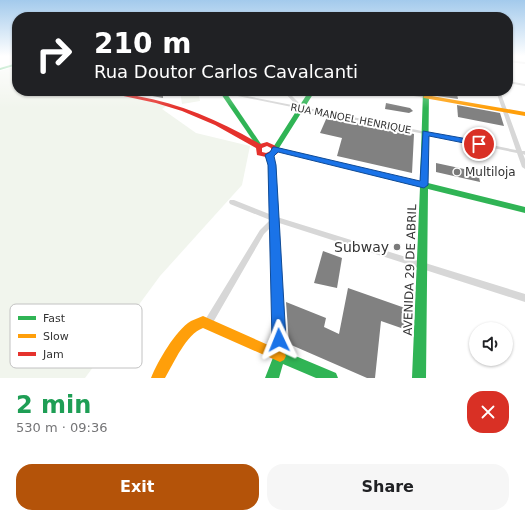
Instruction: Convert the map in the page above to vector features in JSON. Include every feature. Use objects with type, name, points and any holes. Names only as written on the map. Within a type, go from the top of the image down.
[{"type":"main road","points":[[129,96],[165,103],[181,108],[228,128],[259,147]]},
{"type":"main road","points":[[226,96],[259,147]]},
{"type":"main road","points":[[272,152],[309,96]]},
{"type":"main road","name":"AVENIDA 29 DE ABRIL","points":[[419,378],[426,96]]},
{"type":"main road","points":[[435,96],[525,114]]},
{"type":"main road","points":[[259,147],[267,144],[272,146],[280,355],[272,378]]},
{"type":"main road","points":[[272,152],[424,185],[525,210]]},
{"type":"main road","points":[[158,378],[191,326],[203,322],[332,378]]},
{"type":"street","points":[[513,83],[525,85]]},
{"type":"street","name":"RUA MANOEL HENRIQUE","points":[[242,96],[522,152]]},
{"type":"street","points":[[290,96],[301,108]]},
{"type":"street","points":[[500,96],[522,152],[525,167]]},
{"type":"street","points":[[232,202],[275,219],[525,298]]},
{"type":"street","points":[[208,323],[262,232],[275,219]]},
{"type":"shaded area","points":[[0,74],[12,74],[12,96],[122,96],[168,105],[162,109],[196,133],[250,146],[242,185],[160,276],[139,304],[10,304],[10,368],[92,368],[85,378],[0,378]]},
{"type":"shaded area","points":[[181,96],[199,96],[200,101],[182,104]]},
{"type":"building","points":[[152,96],[163,96],[163,98]]},
{"type":"building","points":[[437,96],[457,96],[458,99]]},
{"type":"building","points":[[386,103],[410,108],[413,111],[409,113],[385,109]]},
{"type":"building","points":[[457,105],[500,113],[504,126],[458,117]]},
{"type":"building","points":[[327,117],[414,134],[412,173],[337,156],[342,138],[320,133]]},
{"type":"building","name":"Multiloja","points":[[436,163],[478,172],[480,182],[436,172]]},
{"type":"building","points":[[323,251],[342,258],[337,288],[314,283]]},
{"type":"building","points":[[348,288],[405,308],[404,329],[381,321],[375,378],[367,378],[289,344],[286,302],[326,318],[324,327],[339,334]]},
{"type":"traffic: fast","points":[[225,96],[258,144]]},
{"type":"traffic: fast","points":[[309,96],[275,149],[525,210]]},
{"type":"traffic: fast","points":[[419,378],[426,96]]},
{"type":"traffic: fast","points":[[269,155],[272,165],[280,355],[272,378]]},
{"type":"traffic: fast","points":[[280,356],[331,378]]},
{"type":"traffic: slow","points":[[426,97],[525,114]]},
{"type":"traffic: slow","points":[[158,378],[183,337],[189,330],[203,322],[280,356]]},
{"type":"traffic: jam","points":[[130,96],[156,101],[195,114],[259,147]]},
{"type":"traffic: jam","points":[[267,144],[274,147],[275,152],[266,155],[259,153],[259,147],[267,144]]},
{"type":"place","name":"Multiloja","points":[[457,172]]},
{"type":"place","name":"Subway","points":[[397,247]]},
{"type":"route","points":[[279,340],[275,219],[272,165],[269,155],[274,154],[276,151],[275,149],[424,185],[425,133],[479,144]]}]
